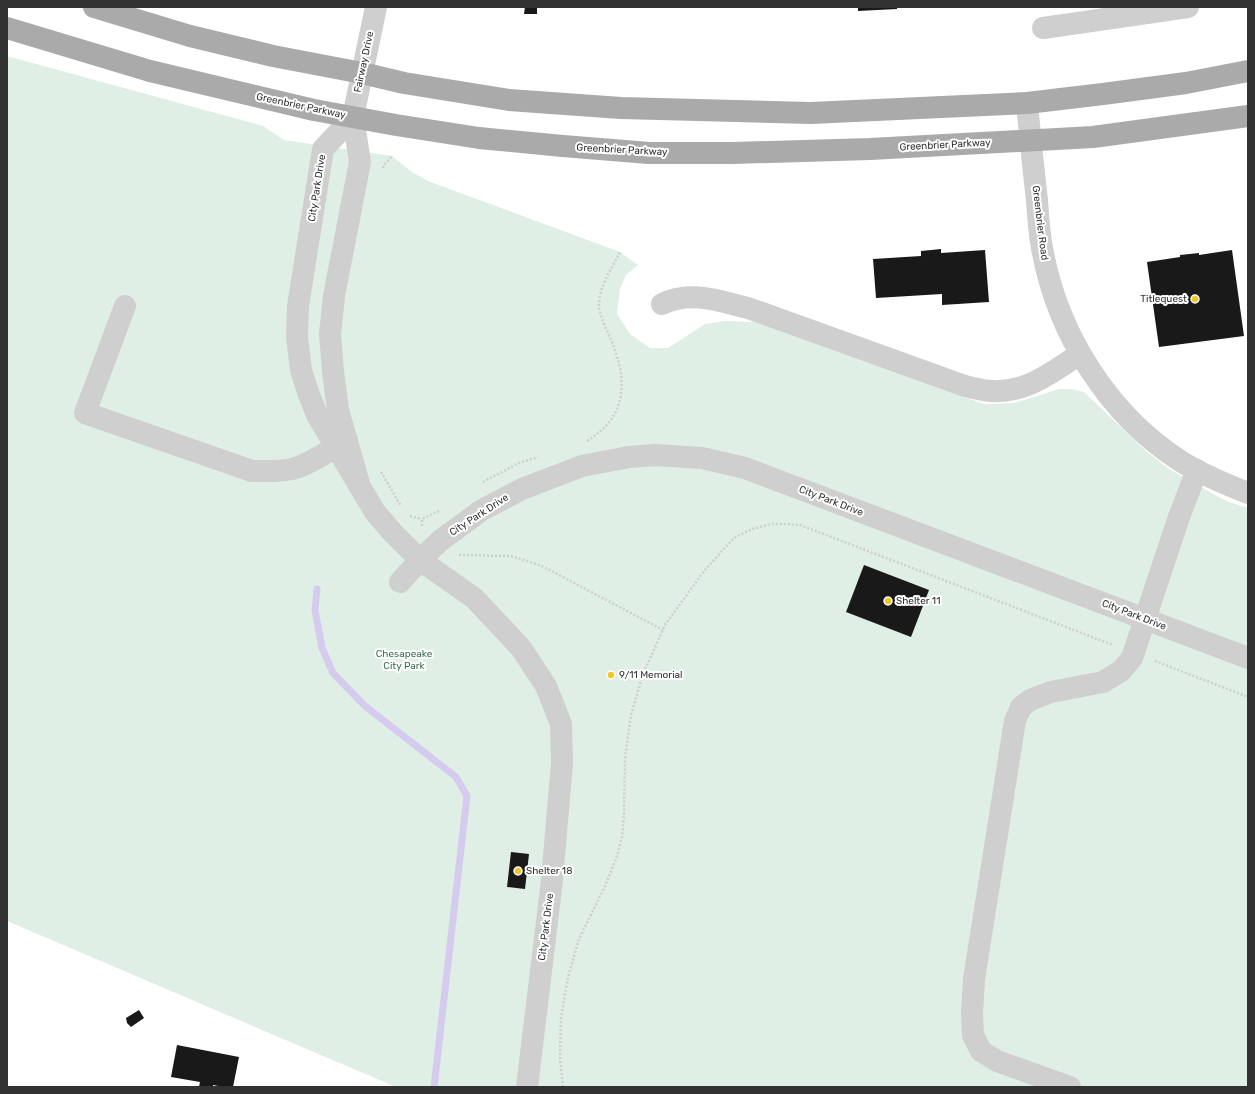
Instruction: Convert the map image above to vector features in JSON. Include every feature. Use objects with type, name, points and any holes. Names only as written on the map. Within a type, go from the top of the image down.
[{"type":"main road","points":[[94,7],[190,36],[273,56],[362,73],[404,83],[509,100],[621,108],[811,113],[1027,103],[1186,83],[1248,71]]},
{"type":"main road","name":"Greenbrier Parkway","points":[[7,28],[150,71],[245,94],[353,117],[479,138],[649,153],[870,150],[1031,141],[1093,137],[1248,116]]},
{"type":"street","name":"Fairway Drive","points":[[353,117],[376,7]]},
{"type":"street","points":[[1043,28],[1188,7]]},
{"type":"street","name":"Greenbrier Road","points":[[1027,103],[1042,247],[1048,278],[1070,336],[1080,354],[1096,379],[1123,413],[1153,440],[1197,470],[1214,479],[1248,493]]},
{"type":"street","name":"City Park Drive","points":[[341,443],[330,334],[334,296],[360,162],[353,117]]},
{"type":"street","name":"City Park Drive","points":[[353,117],[323,149],[298,306],[297,337],[301,370],[317,415],[341,443],[360,487],[375,512],[393,533],[420,560],[474,598],[521,648],[546,686],[561,724],[562,763],[552,880],[527,1087]]},
{"type":"street","points":[[662,304],[680,297],[695,297],[748,308],[965,386],[991,391],[1018,389],[1032,384],[1080,354]]},
{"type":"street","points":[[126,306],[85,413],[252,471],[276,472],[294,469],[341,443]]},
{"type":"street","name":"City Park Drive","points":[[400,582],[441,540],[482,510],[522,489],[582,466],[629,457],[655,455],[702,458],[745,468],[1248,658]]},
{"type":"street","points":[[1070,1087],[997,1061],[981,1051],[973,1035],[972,1014],[974,979],[1015,721],[1021,707],[1030,700],[1051,692],[1103,682],[1121,672],[1132,658],[1179,517],[1197,470]]},
{"type":"path","points":[[383,170],[384,165],[392,156]]},
{"type":"path","points":[[377,466],[403,508]]},
{"type":"path","points":[[407,512],[410,516],[422,519]]},
{"type":"path","points":[[563,1087],[560,1058],[561,1018],[568,977],[579,939],[606,884],[617,856],[622,837],[626,757],[631,715],[644,674],[665,625],[704,571],[734,538],[752,529],[772,524],[800,525],[1248,697]]},
{"type":"green space","name":"Chesapeake City Park","points":[[7,56],[263,126],[284,140],[392,156],[412,172],[428,181],[620,252],[638,265],[626,275],[620,289],[617,314],[630,334],[650,348],[668,348],[705,324],[724,321],[754,322],[984,404],[1014,403],[1059,389],[1071,389],[1084,392],[1146,451],[1169,469],[1226,501],[1248,508],[1248,1087],[396,1087],[7,921]]},
{"type":"building","points":[[525,7],[537,7],[537,14],[524,14]]},
{"type":"building","points":[[858,7],[897,7],[897,9],[858,11]]},
{"type":"building","points":[[941,249],[941,253],[985,250],[989,302],[942,305],[942,294],[876,298],[873,259],[921,256],[921,251]]},
{"type":"building","name":"Titlequest","points":[[1232,250],[1244,336],[1159,347],[1147,262],[1180,257],[1180,255],[1199,253],[1199,255]]},
{"type":"building","name":"Shelter 11","points":[[864,565],[929,590],[911,637],[846,612]]},
{"type":"building","name":"Shelter 18","points":[[511,852],[529,854],[525,889],[507,887]]},
{"type":"building","points":[[139,1010],[144,1018],[131,1027],[127,1023],[126,1018]]},
{"type":"building","points":[[177,1045],[239,1057],[233,1087],[213,1085],[213,1087],[199,1087],[200,1082],[171,1077]]},
{"type":"waterway","points":[[317,589],[315,610],[322,648],[333,673],[365,706],[456,777],[467,796],[434,1087]]},
{"type":"place","name":"Titlequest","points":[[1195,299]]},
{"type":"place","name":"Shelter 11","points":[[888,601]]},
{"type":"place","name":"9/11 Memorial","points":[[611,675]]},
{"type":"place","name":"Shelter 18","points":[[518,871]]}]
